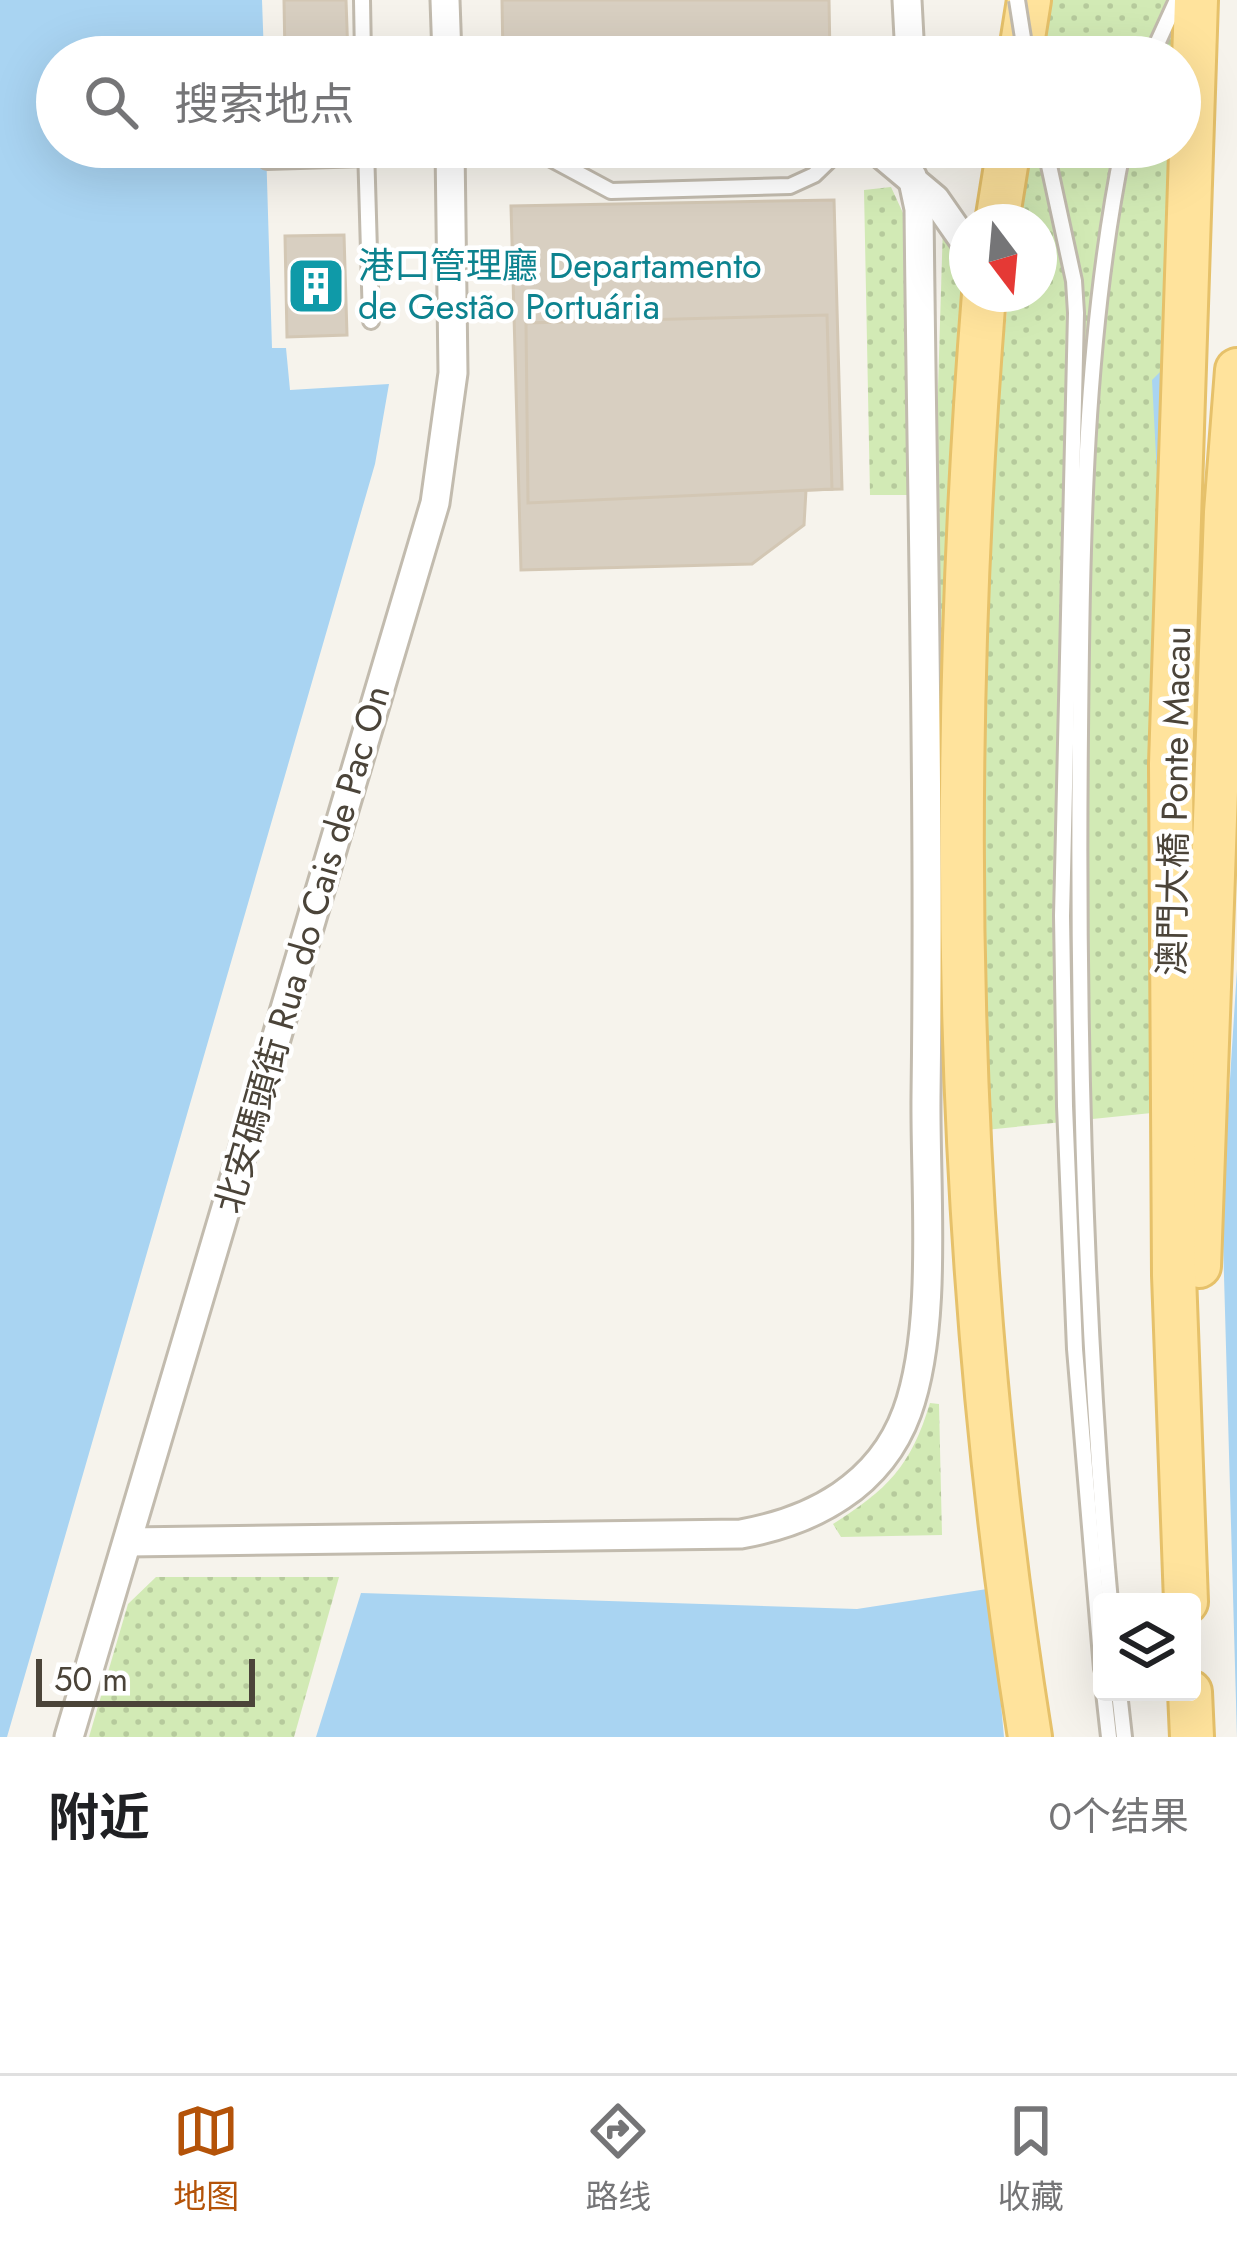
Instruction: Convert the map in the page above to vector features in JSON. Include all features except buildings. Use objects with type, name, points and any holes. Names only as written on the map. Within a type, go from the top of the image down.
[{"type":"main road","points":[[1026,36],[1030,0]]},
{"type":"main road","name":"澳門大橋 Ponte Macau","points":[[1195,36],[1196,0]]},
{"type":"main road","points":[[1001,204],[1006,168]]},
{"type":"main road","name":"澳門大橋 Ponte Macau","points":[[1186,1593],[1174,1275],[1171,764],[1191,168]]},
{"type":"main road","points":[[984,312],[965,538],[961,888],[976,1256],[1011,1621],[1030,1737]]},
{"type":"main road","points":[[1185,1483],[1204,1182],[1226,512],[1237,370]]},
{"type":"main road","points":[[1190,1701],[1192,1737]]},
{"type":"street","points":[[445,0],[446,36]]},
{"type":"street","points":[[907,0],[909,36]]},
{"type":"street","name":"北安碼頭街 Rua do Cais de Pac On","points":[[69,1737],[436,503],[453,373],[448,168]]},
{"type":"street","points":[[901,168],[949,219]]},
{"type":"street","points":[[128,1542],[741,1534],[787,1526],[832,1505],[892,1445],[918,1373],[923,1311],[927,936],[919,209],[912,176]]},
{"type":"lane","points":[[362,0],[363,36]]},
{"type":"lane","points":[[1017,0],[1021,36]]},
{"type":"lane","points":[[1161,36],[1177,0]]},
{"type":"lane","points":[[366,168],[371,321]]},
{"type":"lane","points":[[569,168],[611,191],[790,186],[821,168]]},
{"type":"lane","points":[[1050,168],[1075,281],[1062,893],[1065,1106],[1075,1349],[1096,1593]]},
{"type":"lane","points":[[1110,1593],[1080,1147],[1078,907],[1090,431],[1101,280],[1120,168]]},
{"type":"lane","points":[[1105,1701],[1109,1737]]},
{"type":"lane","points":[[1120,1701],[1124,1737]]},
{"type":"green space","points":[[1049,0],[1211,0],[1191,1109],[985,1130],[981,540],[1007,312],[1057,312],[1057,204],[1020,204],[1024,168],[1201,168],[1201,36],[1043,36]]},
{"type":"green space","points":[[891,187],[903,213],[905,264],[910,265],[910,495],[870,495],[864,190]]},
{"type":"green space","points":[[943,225],[949,240],[949,312],[962,312],[943,765],[936,794],[933,551]]},
{"type":"green space","points":[[930,1403],[939,1404],[942,1535],[841,1537],[833,1524],[895,1474],[914,1444]]},
{"type":"green space","points":[[156,1577],[339,1577],[294,1737],[89,1737],[128,1604]]},
{"type":"water","points":[[0,0],[262,0],[263,36],[36,36],[36,168],[267,168],[272,348],[286,348],[290,390],[389,384],[375,464],[7,1737],[0,1737]]},
{"type":"water","points":[[1198,334],[1237,348],[1237,1737],[316,1737],[361,1593],[857,1609],[987,1589],[1130,1589],[1170,1576],[1209,1504],[1152,380]]},
{"type":"pier","points":[[1199,328],[1237,341],[1237,969],[1222,1205],[1237,1737],[1004,1737],[990,1583],[1129,1583],[1166,1571],[1193,1541],[1203,1503],[1162,688]]},
{"type":"place","name":"港口管理廳 Departamento de Gestão Portuária","points":[[316,286]]}]
